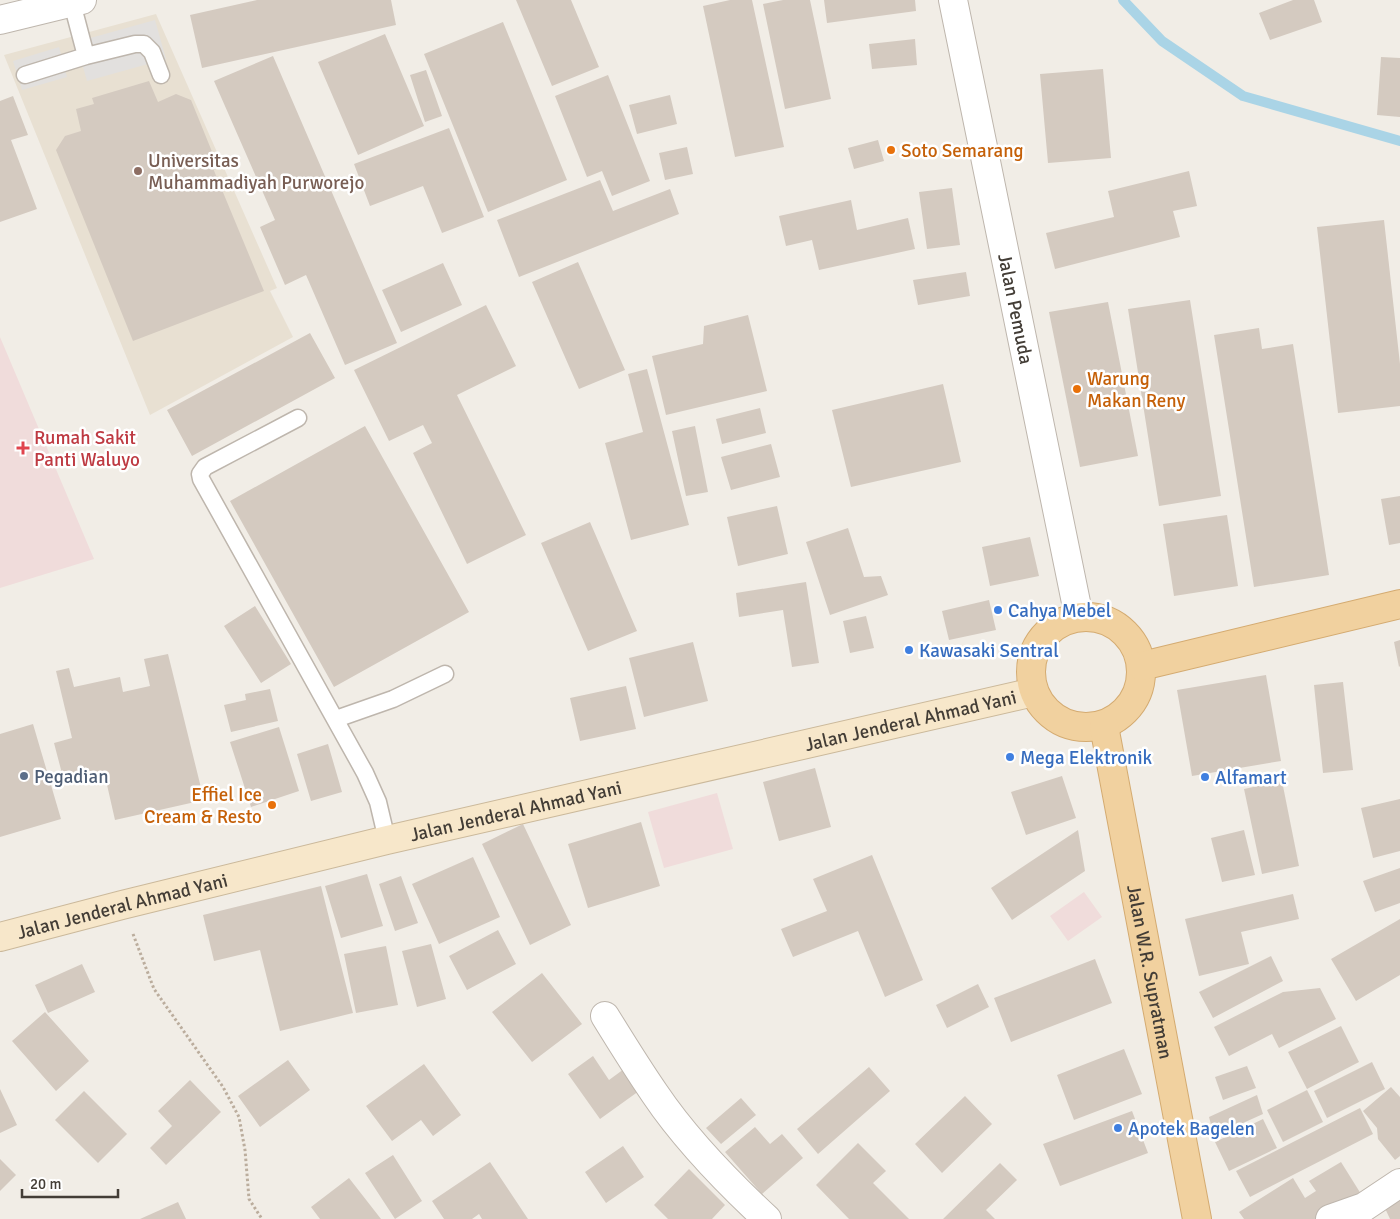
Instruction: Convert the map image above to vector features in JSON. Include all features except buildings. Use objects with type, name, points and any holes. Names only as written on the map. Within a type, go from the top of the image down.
[{"type":"main road","points":[[1142,666],[1400,604]]},
{"type":"main road","points":[[1079,617],[1097,617],[1113,623],[1127,634],[1137,649],[1142,666],[1141,685],[1134,702],[1121,716],[1104,726],[1087,728],[1070,725],[1055,718],[1042,706],[1034,692],[1031,675],[1032,659],[1038,643],[1049,630],[1063,622],[1079,617]]},
{"type":"main road","name":"Jalan Jenderal Ahmad Yani","points":[[0,937],[386,840],[1034,692]]},
{"type":"main road","name":"Jalan W.R. Supratman","points":[[1104,726],[1197,1219]]},
{"type":"street","name":"Jalan Pemuda","points":[[953,0],[1079,617]]},
{"type":"street","points":[[0,20],[77,1]]},
{"type":"street","points":[[605,1016],[655,1095],[685,1134],[707,1160],[766,1219]]},
{"type":"street","points":[[1330,1219],[1364,1207],[1400,1183]]},
{"type":"lane","points":[[77,1],[86,56]]},
{"type":"lane","points":[[25,75],[86,56],[135,44],[144,44],[152,52],[161,75]]},
{"type":"lane","points":[[298,418],[205,467],[200,474],[201,480],[365,772],[378,802],[386,840]]},
{"type":"lane","points":[[336,719],[393,699],[445,674]]},
{"type":"path","points":[[122,905],[154,989],[223,1087],[239,1117],[245,1150],[249,1199],[262,1219]]},
{"type":"shaded area","name":"Universitas Muhammadiyah Purworejo","points":[[156,14],[277,288],[270,291],[293,337],[150,415],[4,55]]},
{"type":"shaded area","points":[[155,20],[166,59],[87,81],[76,42]]},
{"type":"shaded area","points":[[59,47],[67,77],[22,90],[13,61]]},
{"type":"shaded area","name":"Rumah Sakit Panti Waluyo","points":[[0,337],[94,559],[0,588]]},
{"type":"shaded area","points":[[717,793],[733,849],[664,868],[648,812]]},
{"type":"shaded area","points":[[1084,892],[1102,917],[1068,941],[1050,916]]},
{"type":"waterway","points":[[1123,0],[1162,41],[1243,96],[1400,141]]},
{"type":"place","name":"Soto Semarang","points":[[891,150]]},
{"type":"place","name":"Universitas Muhammadiyah Purworejo","points":[[138,171]]},
{"type":"place","name":"Warung Makan Reny","points":[[1077,389]]},
{"type":"place","name":"Rumah Sakit Panti Waluyo","points":[[23,448]]},
{"type":"place","name":"Cahya Mebel","points":[[998,610]]},
{"type":"place","name":"Kawasaki Sentral","points":[[909,650]]},
{"type":"place","name":"Mega Elektronik","points":[[1010,757]]},
{"type":"place","name":"Pegadian","points":[[24,776]]},
{"type":"place","name":"Alfamart","points":[[1205,777]]},
{"type":"place","name":"Effiel Ice Cream & Resto","points":[[272,805]]},
{"type":"place","name":"Apotek Bagelen","points":[[1118,1128]]}]
